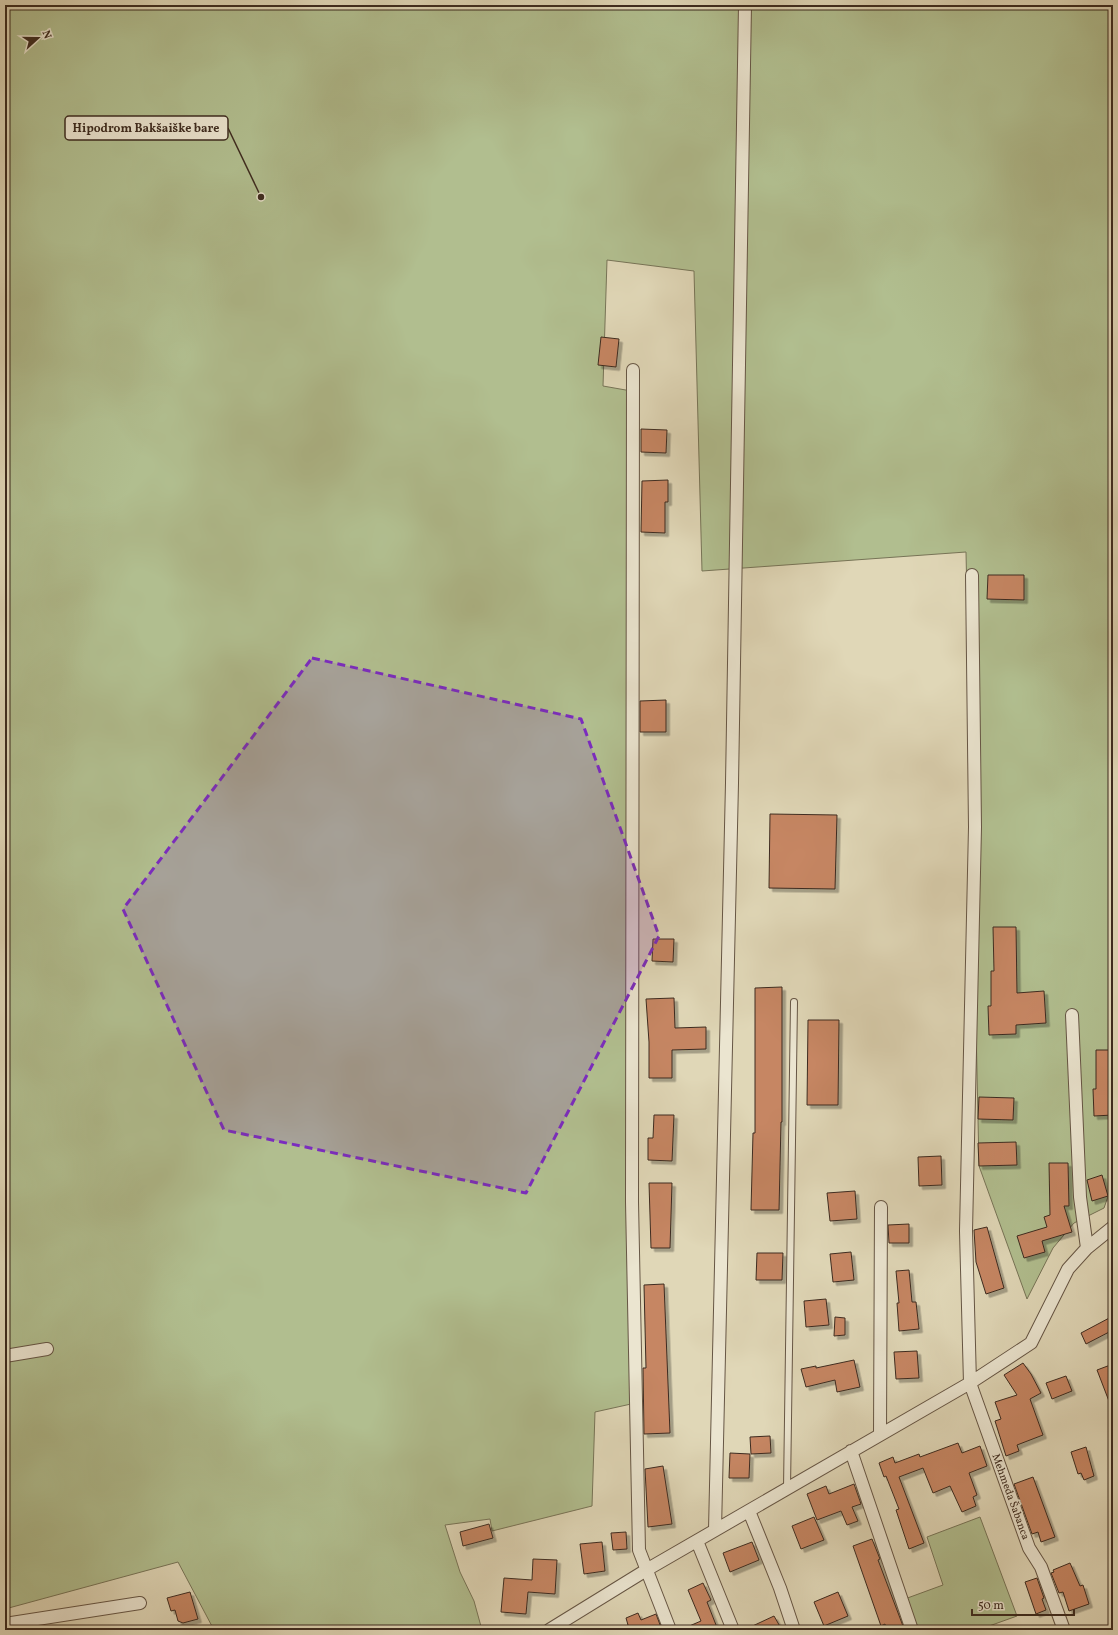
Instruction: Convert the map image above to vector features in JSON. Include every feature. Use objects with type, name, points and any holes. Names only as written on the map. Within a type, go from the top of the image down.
[{"type":"street","points":[[715,1530],[732,783],[745,5]]},
{"type":"street","points":[[633,370],[632,1202],[639,1550],[648,1569],[670,1630]]},
{"type":"street","name":"Mehmeda Šabanca","points":[[972,575],[975,827],[966,1231],[970,1383],[1029,1548],[1041,1567],[1064,1630]]},
{"type":"street","points":[[1072,1015],[1080,1197],[1087,1248]]},
{"type":"street","points":[[880,1434],[881,1207]]},
{"type":"street","points":[[552,1629],[648,1569],[970,1383],[1030,1343],[1068,1269],[1087,1248],[1113,1228]]},
{"type":"street","points":[[5,1356],[47,1349]]},
{"type":"street","points":[[851,1451],[912,1630]]},
{"type":"street","points":[[748,1511],[780,1588],[794,1630]]},
{"type":"street","points":[[698,1541],[733,1630]]},
{"type":"street","points":[[5,1624],[140,1603]]},
{"type":"lane","points":[[787,1489],[794,1002]]},
{"type":"highlighted area","points":[[312,658],[581,719],[659,936],[526,1193],[224,1130],[123,909]]},
{"type":"green space","points":[[5,5],[1113,5],[1113,1182],[1104,1208],[1074,1223],[1053,1248],[1027,1299],[979,1166],[966,552],[702,571],[694,271],[607,260],[603,386],[637,392],[631,1404],[595,1412],[592,1506],[492,1531],[490,1519],[445,1525],[460,1572],[474,1601],[482,1630],[214,1630],[178,1562],[5,1609]]},
{"type":"green space","points":[[980,1517],[1017,1616],[978,1630],[912,1630],[902,1600],[943,1585],[927,1537]]},
{"type":"building","points":[[601,337],[619,339],[616,367],[598,365]]},
{"type":"building","points":[[641,429],[667,430],[666,453],[641,452]]},
{"type":"building","points":[[668,480],[668,502],[665,502],[665,533],[641,532],[642,481]]},
{"type":"building","points":[[988,575],[1024,575],[1024,600],[987,599]]},
{"type":"building","points":[[666,700],[666,732],[640,732],[640,701]]},
{"type":"building","points":[[770,814],[837,815],[835,889],[769,888]]},
{"type":"building","points":[[993,927],[1016,927],[1017,993],[1044,991],[1046,1023],[1016,1025],[1016,1034],[989,1035],[988,1006],[991,1006],[991,971],[994,971]]},
{"type":"building","points":[[653,939],[674,939],[673,962],[652,961]]},
{"type":"building","points":[[782,987],[782,1122],[779,1210],[751,1210],[753,1133],[755,1133],[755,988]]},
{"type":"building","points":[[674,998],[675,1028],[706,1027],[706,1049],[672,1050],[672,1078],[649,1078],[649,1042],[646,999]]},
{"type":"building","points":[[808,1020],[839,1020],[838,1105],[807,1105]]},
{"type":"building","points":[[1096,1050],[1113,1050],[1113,1115],[1094,1116],[1093,1089],[1096,1089]]},
{"type":"building","points":[[979,1097],[1014,1098],[1013,1120],[978,1119]]},
{"type":"building","points":[[654,1115],[674,1115],[672,1161],[648,1160],[648,1138],[653,1138]]},
{"type":"building","points":[[1016,1142],[1017,1165],[979,1166],[978,1143]]},
{"type":"building","points":[[941,1156],[942,1185],[919,1186],[918,1157]]},
{"type":"building","points":[[1049,1163],[1068,1163],[1069,1206],[1064,1206],[1072,1232],[1042,1241],[1045,1252],[1024,1258],[1017,1236],[1047,1227],[1044,1217],[1050,1215]]},
{"type":"building","points":[[1102,1175],[1108,1196],[1092,1201],[1087,1180]]},
{"type":"building","points":[[649,1183],[672,1183],[670,1248],[651,1248]]},
{"type":"building","points":[[855,1191],[857,1219],[830,1221],[827,1193]]},
{"type":"building","points":[[909,1224],[909,1243],[889,1243],[888,1225]]},
{"type":"building","points":[[987,1227],[1004,1288],[986,1294],[976,1262],[974,1230]]},
{"type":"building","points":[[851,1252],[854,1280],[833,1282],[830,1254]]},
{"type":"building","points":[[757,1253],[783,1253],[782,1280],[756,1280]]},
{"type":"building","points":[[909,1270],[912,1302],[916,1302],[919,1329],[899,1331],[897,1303],[899,1303],[896,1271]]},
{"type":"building","points":[[664,1284],[670,1433],[644,1434],[643,1368],[646,1368],[644,1285]]},
{"type":"building","points":[[826,1299],[829,1325],[806,1327],[804,1301]]},
{"type":"building","points":[[1113,1316],[1113,1330],[1086,1344],[1081,1333]]},
{"type":"building","points":[[835,1317],[845,1318],[845,1335],[834,1336]]},
{"type":"building","points":[[917,1351],[919,1378],[896,1379],[894,1352]]},
{"type":"building","points":[[854,1360],[860,1387],[837,1392],[835,1380],[806,1387],[801,1369],[816,1366],[816,1368]]},
{"type":"building","points":[[1023,1363],[1031,1374],[1041,1393],[1030,1399],[1043,1435],[1017,1445],[1019,1451],[1006,1456],[995,1421],[1001,1419],[995,1402],[1017,1395],[1004,1375]]},
{"type":"building","points":[[1113,1364],[1113,1409],[1112,1409],[1097,1370]]},
{"type":"building","points":[[1066,1376],[1072,1391],[1052,1399],[1046,1383]]},
{"type":"building","points":[[770,1436],[771,1453],[751,1454],[750,1437]]},
{"type":"building","points":[[958,1443],[962,1453],[980,1446],[987,1466],[969,1473],[977,1495],[973,1497],[976,1506],[962,1512],[950,1486],[933,1493],[923,1468],[899,1477],[924,1543],[909,1549],[896,1510],[899,1509],[886,1476],[884,1477],[879,1463],[893,1457],[895,1463],[919,1454],[920,1457]]},
{"type":"building","points":[[1086,1447],[1094,1476],[1084,1480],[1081,1473],[1078,1474],[1071,1452]]},
{"type":"building","points":[[730,1453],[750,1454],[749,1478],[729,1478]]},
{"type":"building","points":[[663,1466],[672,1524],[648,1527],[645,1469]]},
{"type":"building","points":[[1033,1477],[1055,1537],[1041,1542],[1038,1532],[1032,1534],[1014,1484]]},
{"type":"building","points":[[854,1484],[861,1504],[852,1507],[858,1521],[847,1525],[841,1511],[817,1520],[807,1494],[826,1486],[829,1494]]},
{"type":"building","points":[[814,1517],[824,1540],[801,1549],[792,1526]]},
{"type":"building","points":[[489,1524],[493,1538],[463,1546],[460,1532]]},
{"type":"building","points":[[626,1532],[627,1549],[613,1550],[611,1533]]},
{"type":"building","points":[[872,1539],[880,1559],[878,1560],[903,1626],[891,1630],[887,1630],[885,1624],[881,1626],[853,1546]]},
{"type":"building","points":[[602,1542],[605,1571],[584,1574],[580,1544]]},
{"type":"building","points":[[752,1542],[759,1560],[730,1572],[723,1553]]},
{"type":"building","points":[[533,1559],[557,1560],[555,1594],[528,1592],[526,1614],[501,1612],[504,1578],[532,1580]]},
{"type":"building","points":[[1070,1563],[1080,1586],[1083,1585],[1089,1604],[1069,1611],[1063,1592],[1059,1593],[1051,1573],[1054,1572],[1053,1570]]},
{"type":"building","points":[[1037,1578],[1044,1598],[1042,1599],[1046,1610],[1036,1614],[1025,1582]]},
{"type":"building","points":[[703,1583],[711,1600],[707,1602],[718,1630],[680,1630],[701,1621],[688,1590]]},
{"type":"building","points":[[190,1592],[198,1619],[183,1623],[178,1621],[175,1610],[171,1611],[167,1598]]},
{"type":"building","points":[[838,1592],[848,1616],[824,1626],[814,1602]]},
{"type":"building","points":[[638,1613],[641,1620],[656,1614],[662,1630],[616,1630],[628,1625],[626,1618]]},
{"type":"building","points":[[774,1616],[782,1630],[744,1630]]},
{"type":"place","name":"Hipodrom Bakšaiške bare","points":[[261,197]]}]
